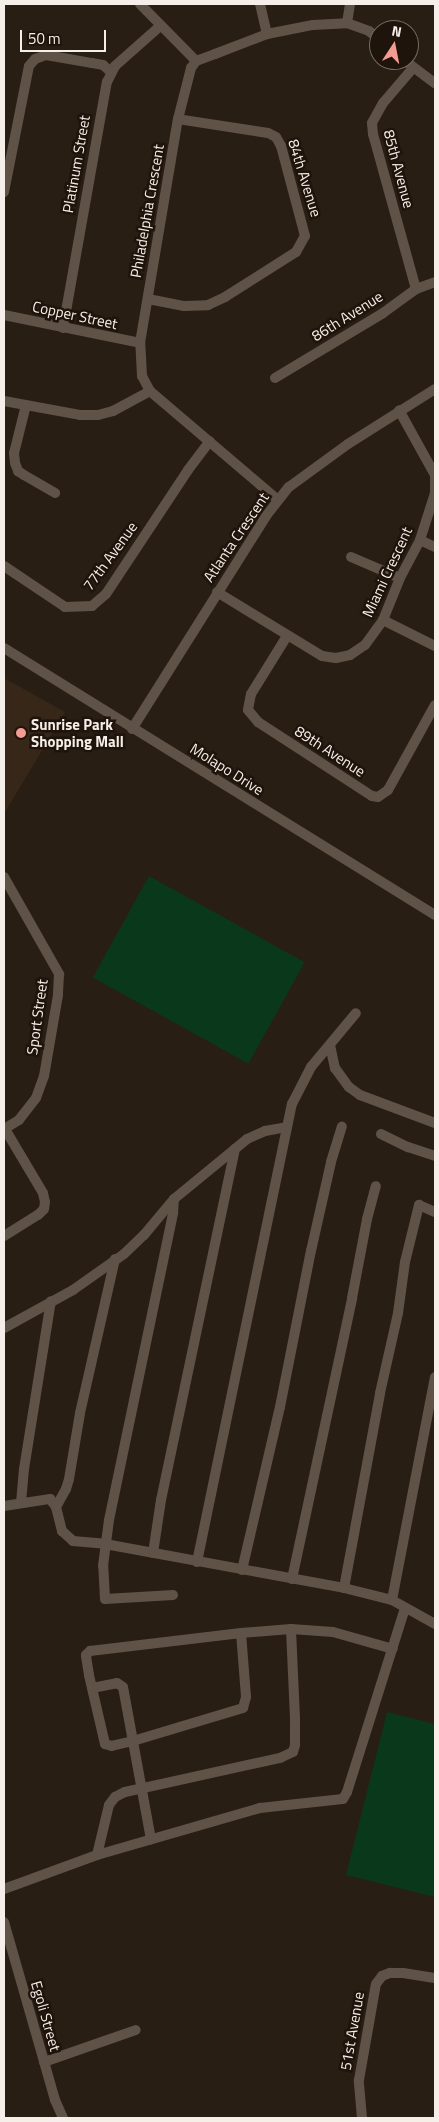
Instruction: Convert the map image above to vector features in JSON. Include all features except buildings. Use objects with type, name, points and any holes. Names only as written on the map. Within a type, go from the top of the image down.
[{"type":"street","points":[[140,4],[196,61],[268,34],[313,25],[347,23],[369,31]]},
{"type":"street","points":[[260,4],[268,34]]},
{"type":"street","points":[[347,23],[350,4]]},
{"type":"street","points":[[4,192],[29,66],[35,59],[46,55],[92,62],[102,65],[110,71],[160,26]]},
{"type":"street","name":"Philadelphia Crescent","points":[[196,61],[192,68],[178,119],[140,343],[142,376],[150,391],[278,500]]},
{"type":"street","name":"85th Avenue","points":[[411,70],[383,103],[372,123],[373,134],[416,289]]},
{"type":"street","points":[[416,70],[435,83]]},
{"type":"street","name":"Platinum Street","points":[[63,328],[102,102],[110,71]]},
{"type":"street","name":"84th Avenue","points":[[148,299],[184,306],[208,305],[225,297],[296,252],[305,236],[282,146],[276,137],[268,133],[178,119]]},
{"type":"street","name":"86th Avenue","points":[[275,378],[382,313],[416,289],[435,282]]},
{"type":"street","name":"Copper Street","points":[[4,315],[140,343]]},
{"type":"street","name":"Atlanta Crescent","points":[[132,729],[217,592],[278,500],[289,487],[327,458],[435,388]]},
{"type":"street","points":[[4,401],[80,415],[98,415],[112,411],[150,391]]},
{"type":"street","points":[[26,405],[14,453],[15,463],[24,475],[55,493]]},
{"type":"street","name":"Miami Crescent","points":[[217,592],[322,656],[350,655],[365,645],[383,620],[400,578],[420,540],[433,505],[435,493],[435,475],[399,410]]},
{"type":"street","name":"77th Avenue","points":[[4,566],[65,607],[92,606],[106,594],[188,470],[210,441]]},
{"type":"street","points":[[420,540],[435,547]]},
{"type":"street","points":[[351,557],[400,578]]},
{"type":"street","points":[[383,620],[435,646]]},
{"type":"street","name":"89th Avenue","points":[[287,636],[252,694],[248,710],[253,718],[372,796],[378,797],[388,790],[435,705]]},
{"type":"street","name":"Molapo Drive","points":[[4,648],[132,729],[435,914]]},
{"type":"street","name":"Sport Street","points":[[4,877],[59,974],[57,1004],[44,1076],[36,1098],[20,1120],[4,1129]]},
{"type":"street","points":[[197,1562],[292,1104],[311,1067],[356,1012]]},
{"type":"street","points":[[330,1045],[336,1068],[349,1087],[360,1095],[435,1123]]},
{"type":"street","points":[[4,1328],[73,1290],[115,1259],[144,1235],[174,1199],[254,1135],[287,1126]]},
{"type":"street","points":[[242,1570],[249,1531],[280,1407],[331,1162],[342,1127]]},
{"type":"street","points":[[4,1129],[43,1193],[45,1202],[44,1210],[38,1215],[4,1236]]},
{"type":"street","points":[[381,1134],[408,1147],[435,1156]]},
{"type":"street","points":[[153,1553],[161,1500],[235,1149]]},
{"type":"street","points":[[292,1579],[367,1219],[376,1186]]},
{"type":"street","points":[[173,1595],[105,1599],[105,1544],[174,1199]]},
{"type":"street","points":[[344,1588],[380,1393],[398,1313],[405,1262],[419,1205],[435,1212]]},
{"type":"street","points":[[56,1507],[70,1479],[80,1413],[115,1259]]},
{"type":"street","points":[[21,1503],[24,1469],[51,1301]]},
{"type":"street","points":[[392,1600],[435,1377]]},
{"type":"street","points":[[4,1506],[50,1499],[56,1507],[62,1531],[66,1537],[83,1544],[105,1544],[344,1588],[392,1600],[435,1624]]},
{"type":"street","points":[[4,1889],[97,1855],[260,1808],[343,1799],[347,1792],[405,1608]]},
{"type":"street","points":[[241,1633],[246,1697],[243,1708],[133,1741],[112,1746],[105,1744],[86,1655],[90,1651],[241,1633],[291,1629],[333,1632],[393,1649]]},
{"type":"street","points":[[97,1855],[109,1805],[115,1797],[143,1787],[280,1758],[292,1752],[295,1745],[295,1718],[291,1629]]},
{"type":"street","points":[[92,1688],[117,1683],[123,1687],[143,1787],[151,1839]]},
{"type":"street","name":"Egoli Street","points":[[4,1922],[8,1955],[63,2118]]},
{"type":"street","name":"51st Avenue","points":[[362,2118],[358,2080],[376,1984],[382,1976],[390,1973],[403,1972],[435,1978]]},
{"type":"street","points":[[44,2062],[136,2030]]},
{"type":"shaded area","points":[[4,678],[65,712],[4,814]]},
{"type":"green space","points":[[149,876],[305,962],[248,1064],[93,977]]},
{"type":"green space","points":[[387,1712],[435,1724],[435,1897],[346,1875]]},
{"type":"place","name":"Sunrise Park Shopping Mall","points":[[21,733]]}]
